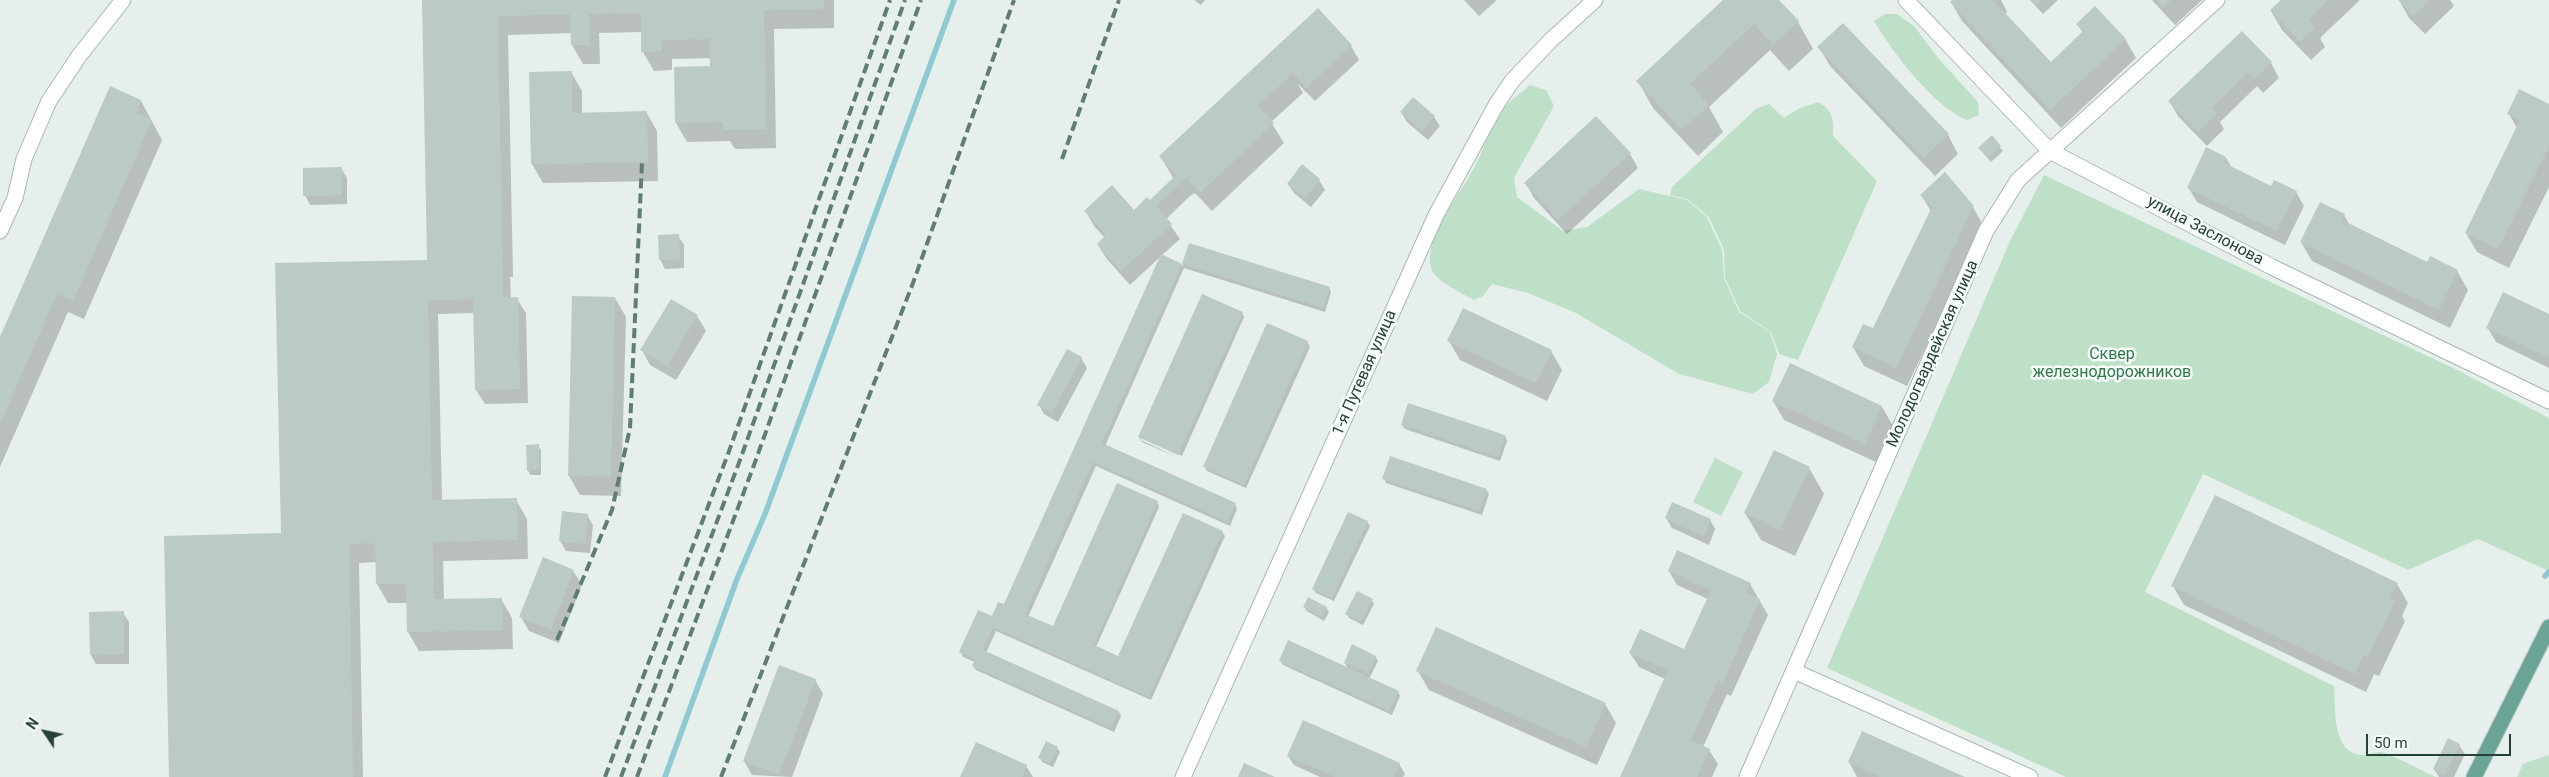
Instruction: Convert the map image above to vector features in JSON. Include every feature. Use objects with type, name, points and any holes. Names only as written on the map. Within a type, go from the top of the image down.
[{"type":"main road","points":[[2474,777],[2549,627]]},
{"type":"street","points":[[0,231],[15,198],[24,158],[49,101],[79,56],[123,0]]},
{"type":"street","name":"1-я Путевая улица","points":[[1183,777],[1436,216],[1496,105],[1512,82],[1550,41],[1595,0]]},
{"type":"street","name":"улица Заслонова","points":[[1906,0],[2050,151],[2272,267],[2549,401]]},
{"type":"street","name":"Молодогвардейская улица","points":[[1747,777],[1986,231],[2018,180],[2217,0]]},
{"type":"street","points":[[1794,671],[2030,777]]},
{"type":"green space","points":[[1885,14],[1897,14],[1915,27],[1938,58],[1978,102],[1979,115],[1967,120],[1954,113],[1928,91],[1903,63],[1874,21]]},
{"type":"green space","points":[[1530,85],[1546,90],[1554,106],[1514,178],[1517,197],[1563,231],[1587,227],[1639,189],[1687,200],[1707,217],[1722,250],[1724,278],[1739,312],[1770,332],[1777,354],[1769,382],[1753,394],[1679,374],[1576,313],[1528,293],[1492,284],[1483,296],[1474,300],[1436,276],[1430,260],[1437,232],[1477,162],[1491,130],[1502,111]]},
{"type":"green space","points":[[1818,102],[1827,108],[1832,116],[1833,136],[1877,181],[1798,360],[1779,354],[1771,332],[1740,311],[1725,278],[1724,250],[1709,217],[1687,199],[1670,195],[1672,187],[1757,108],[1769,104],[1784,118],[1798,109]]},
{"type":"green space","name":"Сквер железнодорожников","points":[[2044,175],[2455,369],[2549,418],[2549,571],[2478,539],[2408,570],[2203,474],[2145,592],[2334,686],[2338,730],[2346,748],[2354,753],[2365,755],[2378,752],[2384,753],[2436,777],[2066,777],[1827,668],[2010,241]]},
{"type":"green space","points":[[1715,458],[1743,472],[1721,516],[1693,502]]},
{"type":"green space","points":[[2549,755],[2549,777],[2517,777],[2523,764]]},
{"type":"building","points":[[422,0],[824,0],[824,9],[764,10],[766,129],[723,130],[723,122],[675,123],[674,67],[710,66],[709,39],[662,40],[662,51],[641,52],[641,13],[589,14],[590,45],[571,45],[570,14],[498,16],[503,298],[518,297],[520,389],[475,390],[473,299],[428,300],[432,500],[517,498],[518,540],[433,542],[434,599],[502,598],[503,630],[407,632],[406,584],[376,584],[375,543],[349,544],[353,777],[169,777],[164,536],[281,533],[275,263],[427,260]]},
{"type":"building","points":[[1723,0],[1779,0],[1799,21],[1773,45],[1754,24],[1690,84],[1709,105],[1682,130],[1636,81]]},
{"type":"building","points":[[1952,0],[1993,0],[2051,62],[2083,31],[2076,24],[2095,6],[2126,39],[2050,110],[1950,2]]},
{"type":"building","points":[[2032,0],[2042,0],[2037,5]]},
{"type":"building","points":[[2157,0],[2171,0],[2163,7]]},
{"type":"building","points":[[2281,0],[2329,0],[2308,20],[2315,27],[2300,42],[2270,10]]},
{"type":"building","points":[[2398,0],[2430,0],[2413,16]]},
{"type":"building","points":[[1318,8],[1352,45],[1306,88],[1293,73],[1258,106],[1274,123],[1200,193],[1186,178],[1156,206],[1172,224],[1121,271],[1097,244],[1106,235],[1084,211],[1112,185],[1134,210],[1147,197],[1150,200],[1176,175],[1159,156]]},
{"type":"building","points":[[1843,23],[1949,134],[1923,158],[1817,47]]},
{"type":"building","points":[[2242,31],[2272,62],[2255,79],[2248,73],[2211,108],[2217,114],[2198,132],[2168,101]]},
{"type":"building","points":[[572,71],[572,113],[647,111],[648,162],[531,164],[529,72]]},
{"type":"building","points":[[110,86],[141,100],[136,113],[152,120],[73,301],[57,294],[0,424],[0,337]]},
{"type":"building","points":[[2519,89],[2549,104],[2549,146],[2498,249],[2465,233],[2520,120],[2507,114]]},
{"type":"building","points":[[1413,97],[1435,116],[1422,131],[1400,112]]},
{"type":"building","points":[[1596,116],[1631,153],[1558,220],[1524,183]]},
{"type":"building","points":[[1992,135],[2001,146],[1988,158],[1978,148]]},
{"type":"building","points":[[2206,147],[2226,157],[2224,163],[2271,186],[2274,180],[2297,191],[2277,231],[2187,188]]},
{"type":"building","points":[[1302,164],[1320,179],[1305,198],[1287,184]]},
{"type":"building","points":[[342,167],[342,195],[303,196],[303,168]]},
{"type":"building","points":[[1945,172],[1974,206],[1896,368],[1852,347],[1863,324],[1873,328],[1932,207],[1920,195]]},
{"type":"building","points":[[2320,202],[2345,214],[2342,220],[2427,262],[2430,256],[2458,270],[2439,310],[2300,242]]},
{"type":"building","points":[[679,234],[680,259],[659,260],[658,235]]},
{"type":"building","points":[[1189,243],[1330,287],[1323,308],[1182,264]]},
{"type":"building","points":[[1161,254],[1182,264],[1102,443],[1236,503],[1227,522],[1093,462],[1025,614],[1053,626],[1117,483],[1158,501],[1094,645],[1118,656],[1183,513],[1223,531],[1149,697],[993,627],[983,650],[1119,711],[1111,728],[972,666],[975,659],[959,652],[978,610],[992,616],[998,602],[1004,604]]},
{"type":"building","points":[[2503,292],[2549,314],[2549,358],[2486,328]]},
{"type":"building","points":[[1202,294],[1243,312],[1178,455],[1138,437]]},
{"type":"building","points":[[572,296],[615,297],[611,477],[568,476]]},
{"type":"building","points":[[671,299],[698,315],[667,366],[640,350]]},
{"type":"building","points":[[1463,308],[1552,350],[1536,383],[1447,341]]},
{"type":"building","points":[[1267,323],[1308,341],[1244,485],[1203,467]]},
{"type":"building","points":[[1067,349],[1082,357],[1052,413],[1037,405]]},
{"type":"building","points":[[1790,363],[1882,406],[1865,444],[1772,401]]},
{"type":"building","points":[[1408,403],[1505,435],[1498,457],[1401,425]]},
{"type":"building","points":[[539,444],[539,470],[527,471],[526,445]]},
{"type":"building","points":[[1774,450],[1810,467],[1780,530],[1744,513]]},
{"type":"building","points":[[1390,456],[1487,489],[1479,511],[1382,479]]},
{"type":"building","points":[[2215,495],[2398,583],[2390,599],[2395,601],[2368,657],[2363,655],[2355,674],[2171,586]]},
{"type":"building","points":[[1672,502],[1711,519],[1704,537],[1665,518]]},
{"type":"building","points":[[562,511],[588,514],[585,544],[559,541]]},
{"type":"building","points":[[1348,512],[1368,521],[1332,598],[1312,589]]},
{"type":"building","points":[[1677,550],[1751,583],[1746,593],[1760,599],[1723,682],[1718,680],[1691,740],[1710,749],[1697,777],[1620,777],[1668,670],[1629,653],[1640,629],[1684,649],[1711,590],[1668,571]]},
{"type":"building","points":[[543,557],[574,570],[551,629],[519,617]]},
{"type":"building","points":[[1357,591],[1373,599],[1361,622],[1345,614]]},
{"type":"building","points":[[1308,597],[1327,607],[1322,617],[1303,607]]},
{"type":"building","points":[[124,611],[124,654],[90,655],[89,612]]},
{"type":"building","points":[[1436,627],[1606,703],[1586,747],[1416,671]]},
{"type":"building","points":[[1288,640],[1399,691],[1389,711],[1279,661]]},
{"type":"building","points":[[1352,644],[1376,656],[1368,673],[1344,663]]},
{"type":"building","points":[[779,665],[816,679],[779,775],[743,761]]},
{"type":"building","points":[[1303,720],[1400,763],[1394,777],[1335,777],[1287,756]]},
{"type":"building","points":[[1862,731],[1965,777],[1880,777],[1848,762]]},
{"type":"building","points":[[2448,738],[2460,744],[2445,775],[2433,769]]},
{"type":"building","points":[[1046,741],[1058,747],[1050,764],[1038,758]]},
{"type":"building","points":[[976,742],[1027,765],[1022,777],[960,777]]},
{"type":"building","points":[[1244,763],[1275,777],[1238,777]]},
{"type":"waterway","points":[[665,777],[737,579],[765,514],[954,0]]},
{"type":"waterway","points":[[2545,576],[2549,572]]},
{"type":"railway","points":[[605,777],[728,454],[890,0]]},
{"type":"railway","points":[[621,777],[740,460],[905,0]]},
{"type":"railway","points":[[637,777],[754,465],[921,0]]},
{"type":"railway","points":[[721,777],[913,283],[1014,0]]},
{"type":"railway","points":[[1062,159],[1119,0]]},
{"type":"railway","points":[[557,640],[612,510],[630,428],[642,162]]}]
